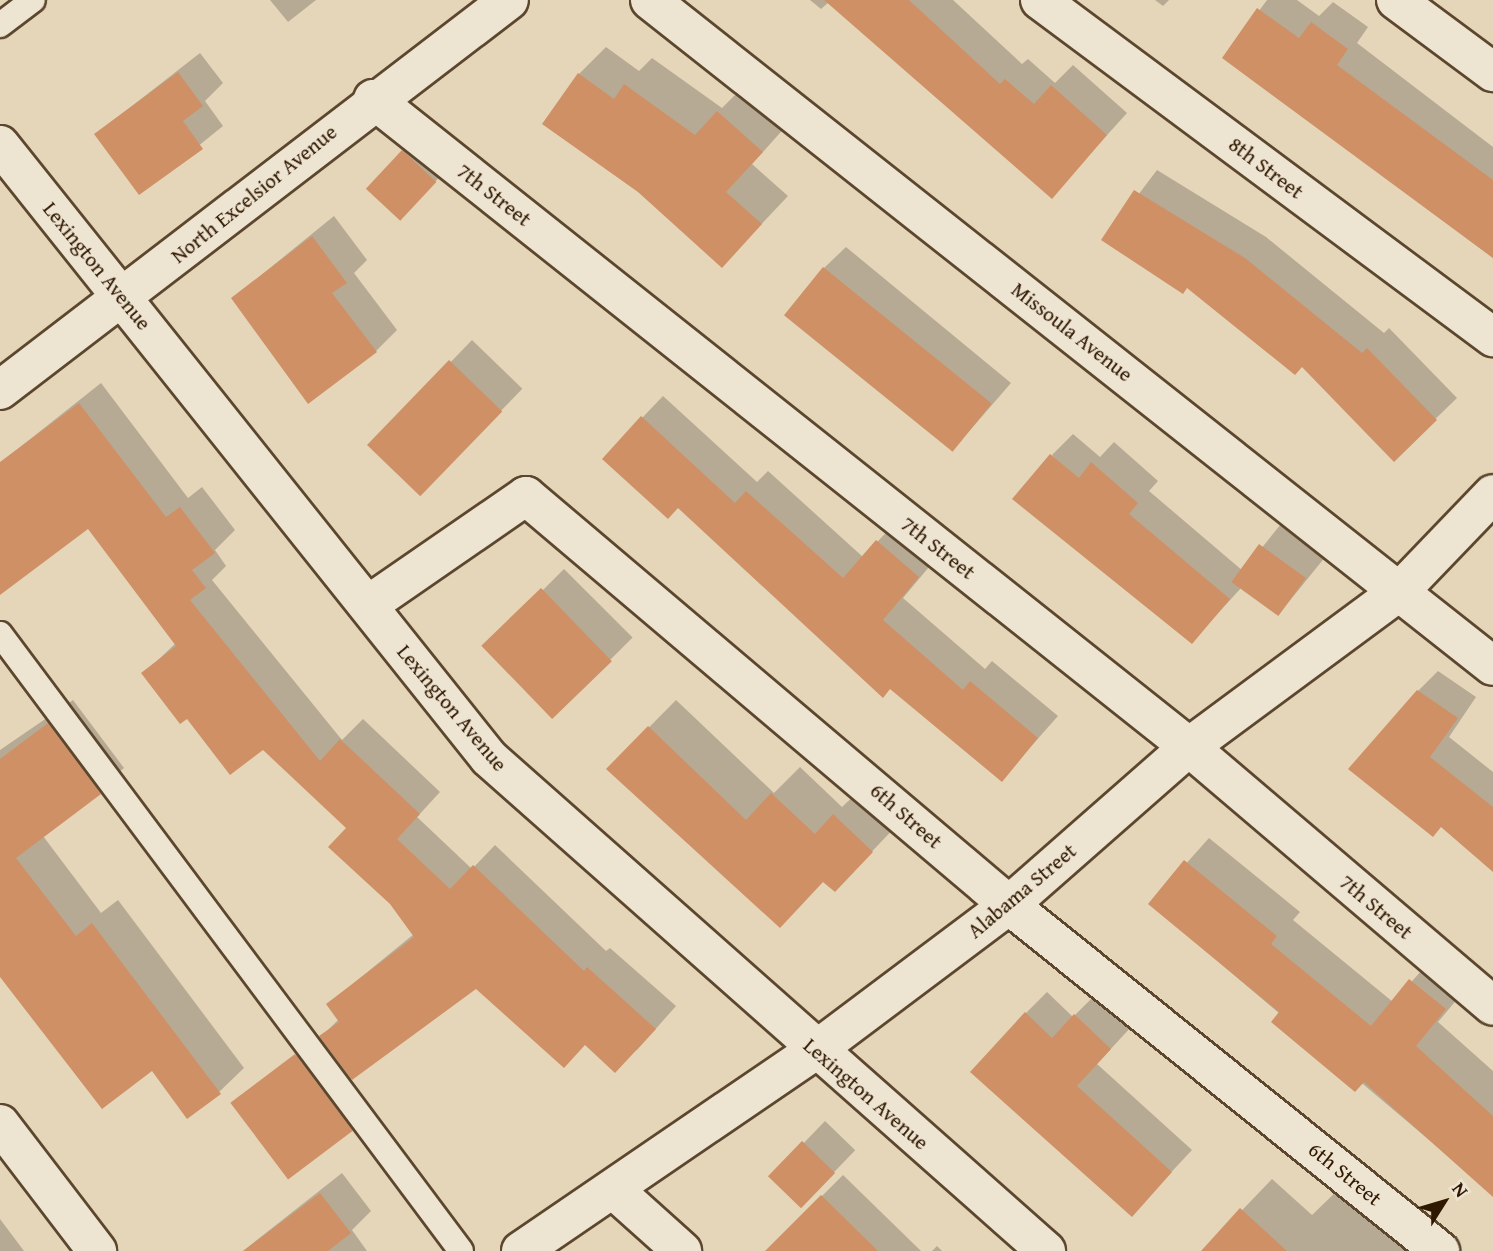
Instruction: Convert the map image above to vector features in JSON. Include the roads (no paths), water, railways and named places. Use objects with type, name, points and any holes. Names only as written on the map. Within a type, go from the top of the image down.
[{"type":"street","name":"North Excelsior Avenue","points":[[0,390],[124,298],[373,99],[509,0]]},
{"type":"street","name":"Missoula Avenue","points":[[650,0],[1493,666]]},
{"type":"street","name":"8th Street","points":[[1040,0],[1493,337]]},
{"type":"street","points":[[1396,0],[1493,72]]},
{"type":"street","name":"7th Street","points":[[373,99],[1189,747],[1493,1006]]},
{"type":"street","name":"Lexington Avenue","points":[[0,145],[489,758],[1046,1251]]},
{"type":"street","name":"Alabama Street","points":[[522,1251],[816,1050],[1009,905],[1189,747],[1400,590],[1493,494]]},
{"type":"street","name":"6th Street","points":[[368,605],[526,496],[1009,905],[1440,1251]]},
{"type":"street","points":[[0,1124],[97,1251]]},
{"type":"street","points":[[613,1188],[682,1251]]},
{"type":"lane","points":[[0,26],[33,0]]},
{"type":"lane","points":[[0,634],[461,1251]]}]
